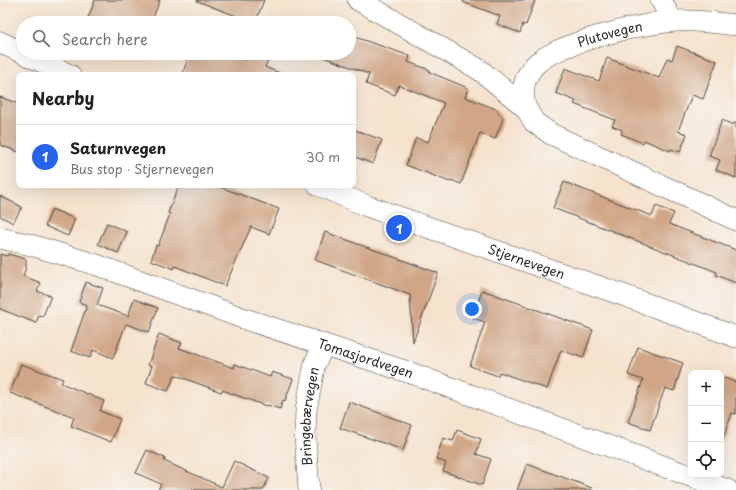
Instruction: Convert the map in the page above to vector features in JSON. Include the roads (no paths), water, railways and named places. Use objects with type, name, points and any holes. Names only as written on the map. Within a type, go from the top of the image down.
[{"type":"street","points":[[358,0],[480,70],[526,108],[534,122],[551,134],[736,220]]},
{"type":"street","points":[[661,0],[672,21]]},
{"type":"street","name":"Plutovegen","points":[[526,108],[523,98],[525,81],[533,67],[544,58],[570,46],[596,37],[656,23],[672,21],[697,21],[736,25]]},
{"type":"street","points":[[0,42],[16,50]]},
{"type":"street","points":[[38,60],[64,72]]},
{"type":"street","name":"Stjernevegen","points":[[325,188],[367,206],[623,295],[736,337]]},
{"type":"street","name":"Tomasjordvegen","points":[[0,238],[31,245],[97,265],[174,294],[411,373],[728,490]]},
{"type":"street","name":"Bringebærvegen","points":[[309,490],[306,410],[315,363],[324,345]]},
{"type":"place","name":"Saturnvegen","points":[[399,228]]}]
